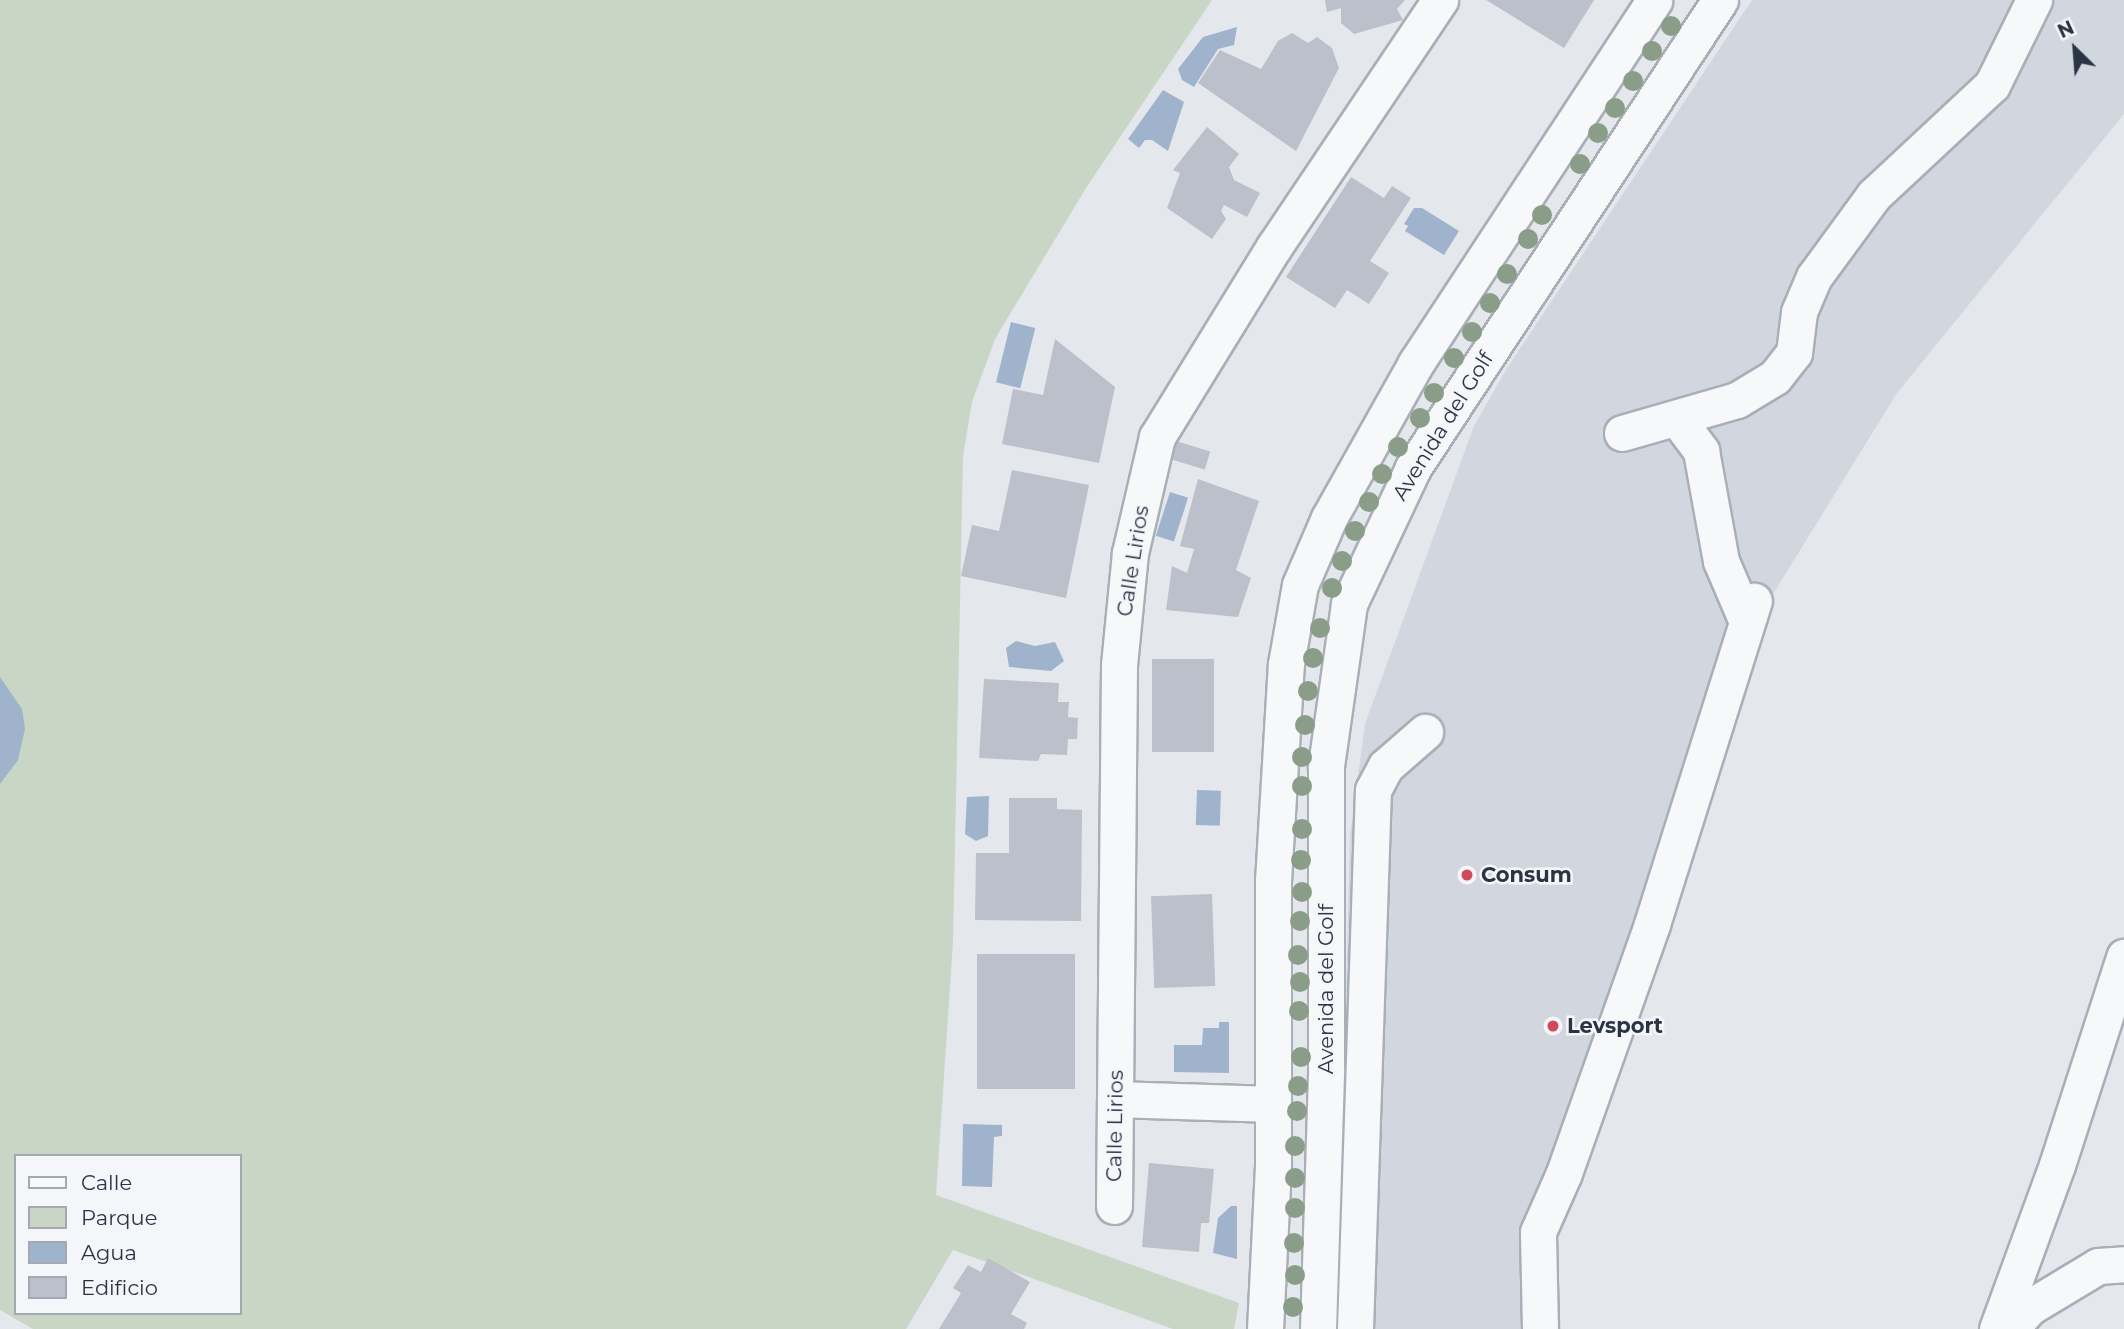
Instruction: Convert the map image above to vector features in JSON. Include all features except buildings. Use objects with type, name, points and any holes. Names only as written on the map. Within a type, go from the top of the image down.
[{"type":"street","name":"Calle Lirios","points":[[1114,1206],[1119,665],[1130,553],[1157,437],[1275,247],[1440,0]]},
{"type":"street","points":[[1265,1329],[1273,1104],[1273,881],[1286,664],[1300,585],[1329,517],[1416,363],[1654,0]]},
{"type":"street","name":"Avenida del Golf","points":[[1318,1329],[1326,1082],[1326,766],[1349,604],[1413,468],[1720,0]]},
{"type":"street","points":[[1622,433],[1678,420],[1737,400],[1774,377],[1794,353],[1799,313],[1814,277],[1874,195],[1992,85],[2034,0]]},
{"type":"street","points":[[1540,1329],[1538,1232],[1564,1173],[1648,937],[1751,611],[1721,561],[1701,451],[1678,420]]},
{"type":"street","points":[[1355,1329],[1373,790],[1386,766],[1425,732]]},
{"type":"street","points":[[1997,1329],[2057,1166],[2124,957]]},
{"type":"street","points":[[1115,1099],[1273,1104]]},
{"type":"street","points":[[2010,1329],[2030,1307],[2098,1266],[2124,1264]]},
{"type":"shaded area","points":[[1752,0],[2124,0],[2124,114],[1897,393],[1773,594],[1554,1241],[1561,1329],[1338,1329],[1350,835],[1365,724],[1474,426],[1507,368]]},
{"type":"green space","points":[[0,0],[1212,0],[1086,188],[995,339],[972,402],[963,456],[953,942],[936,1195],[1239,1303],[1234,1329],[1173,1329],[953,1250],[906,1329],[33,1329],[0,1310]]},
{"type":"water","points":[[1237,27],[1234,45],[1218,49],[1194,87],[1182,80],[1178,69],[1203,37]]},
{"type":"water","points":[[1163,90],[1184,102],[1168,151],[1152,140],[1145,140],[1139,148],[1128,139]]},
{"type":"water","points":[[1414,208],[1422,208],[1459,231],[1444,255],[1405,231],[1408,226],[1404,224]]},
{"type":"water","points":[[1011,322],[1035,328],[1020,388],[996,382]]},
{"type":"water","points":[[1170,492],[1188,498],[1174,542],[1156,536]]},
{"type":"water","points":[[1016,641],[1035,646],[1055,642],[1064,661],[1051,671],[1009,667],[1006,648]]},
{"type":"water","points":[[0,677],[22,709],[25,729],[18,760],[0,784]]},
{"type":"water","points":[[1197,790],[1221,791],[1220,826],[1196,825]]},
{"type":"water","points":[[989,796],[988,836],[976,841],[965,834],[967,797]]},
{"type":"water","points":[[1219,1022],[1229,1022],[1229,1073],[1174,1072],[1174,1045],[1202,1045],[1203,1028],[1219,1028]]},
{"type":"water","points":[[963,1124],[1002,1125],[1002,1136],[994,1137],[992,1187],[962,1186]]},
{"type":"water","points":[[1231,1206],[1237,1206],[1237,1259],[1213,1253],[1218,1218]]},
{"type":"place","name":"Consum","points":[[1467,875]]},
{"type":"place","name":"Levsport","points":[[1553,1026]]}]
